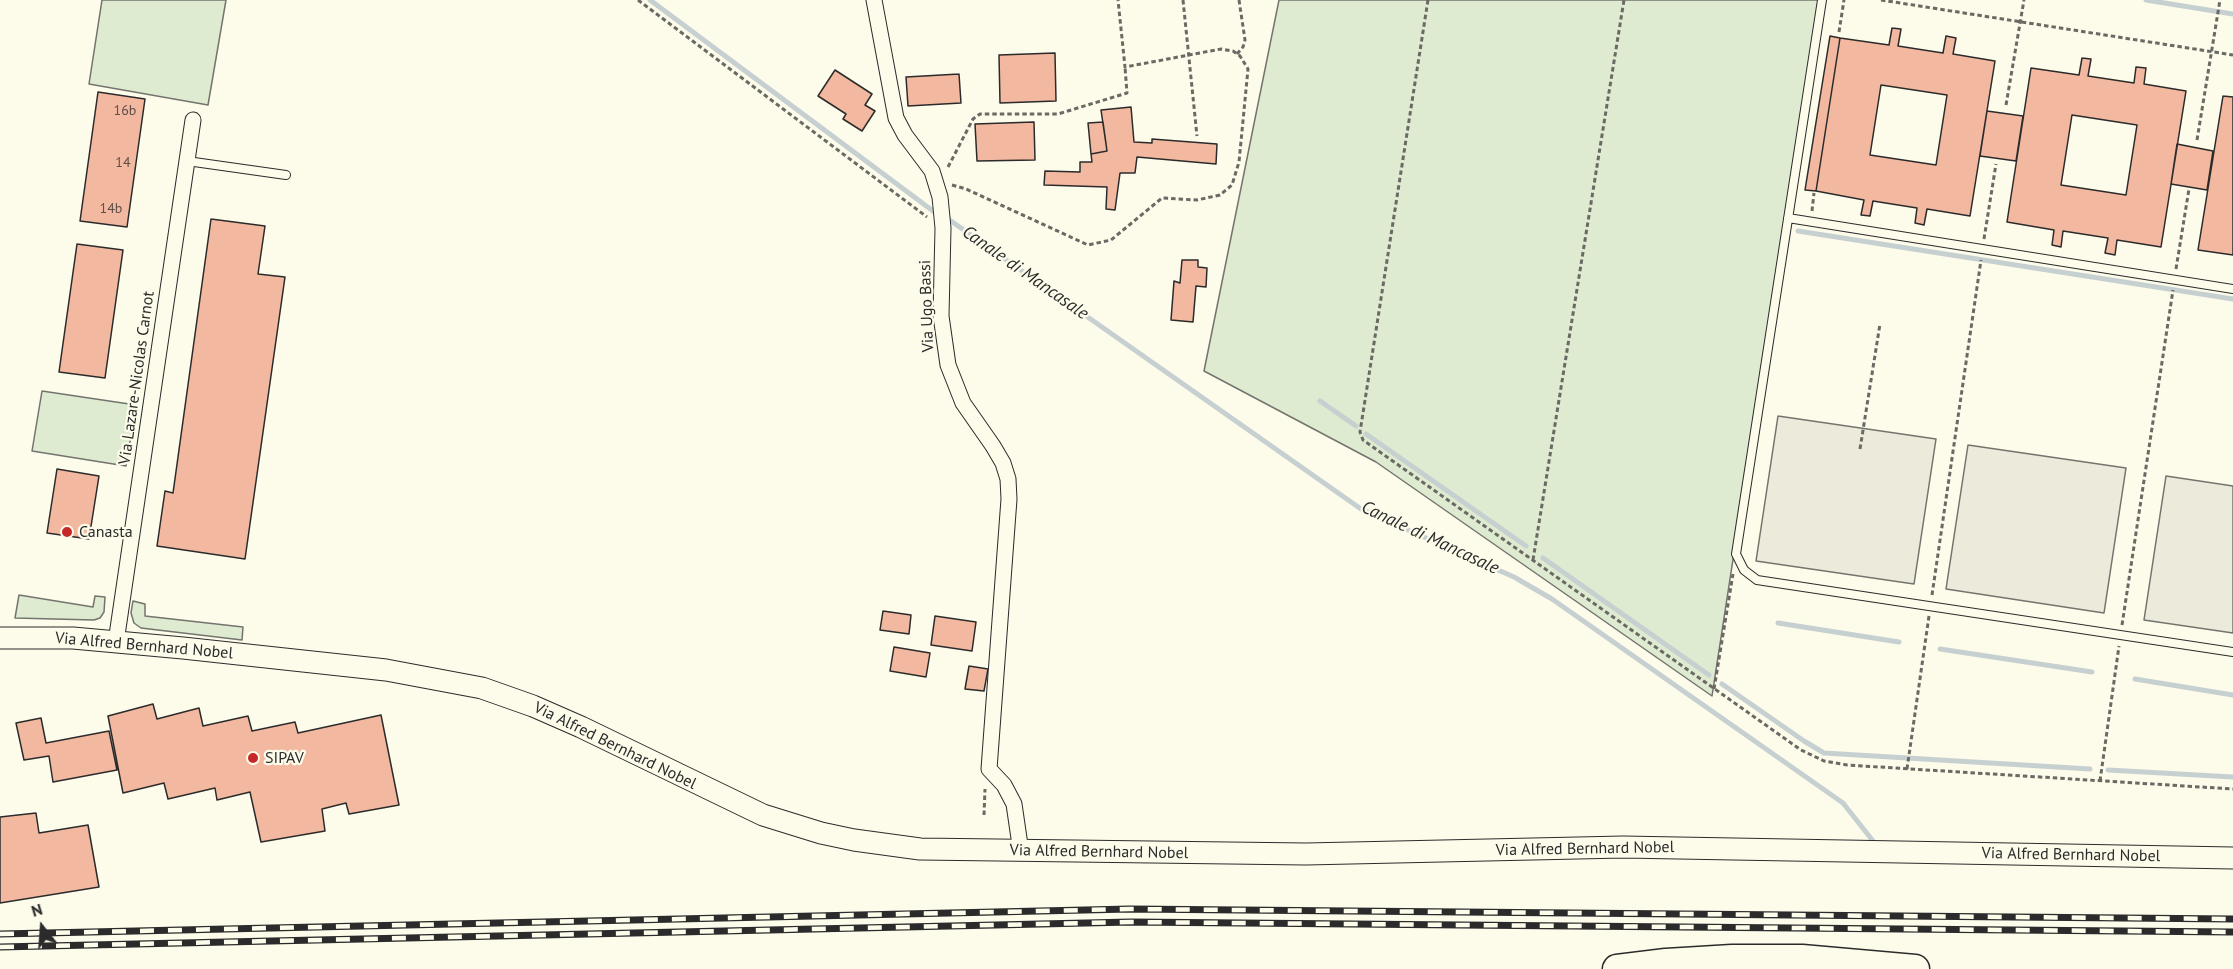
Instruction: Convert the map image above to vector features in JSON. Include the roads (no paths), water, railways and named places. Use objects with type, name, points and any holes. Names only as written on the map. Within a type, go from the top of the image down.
[{"type":"highway","points":[[1617,969],[1666,963],[1744,959],[1812,960],[1916,969]]},
{"type":"street","name":"Via Ugo Bassi","points":[[874,0],[896,118],[905,135],[932,171],[938,187],[943,228],[941,316],[948,364],[963,403],[1004,463],[1008,479],[1009,499],[989,770],[1004,785],[1014,804],[1021,852]]},
{"type":"street","name":"Via Lazare-Nicolas Carnot","points":[[117,642],[193,120]]},
{"type":"street","name":"Via Alfred Bernhard Nobel","points":[[0,638],[73,638],[117,642],[386,670],[482,688],[533,706],[737,804],[790,824],[854,840],[920,849],[1306,854],[1623,847],[2233,858]]},
{"type":"lane","points":[[1822,0],[1736,554],[1744,570],[1757,580],[2233,652]]},
{"type":"lane","points":[[187,161],[286,176]]},
{"type":"lane","points":[[1788,218],[2233,289]]},
{"type":"waterway","name":"Canale di Mancasale","points":[[650,0],[937,214]]},
{"type":"waterway","points":[[2146,0],[2233,14]]},
{"type":"waterway","name":"Canale di Mancasale","points":[[951,221],[1361,509],[1514,577],[1552,599],[1843,803],[1873,841]]},
{"type":"waterway","points":[[1798,231],[2233,299]]},
{"type":"waterway","points":[[1320,401],[1356,426]]},
{"type":"waterway","points":[[1366,434],[1526,546]]},
{"type":"waterway","points":[[1543,558],[1709,675]]},
{"type":"waterway","points":[[1778,623],[1899,642]]},
{"type":"waterway","points":[[1940,649],[2092,672]]},
{"type":"waterway","points":[[2135,679],[2233,695]]},
{"type":"waterway","points":[[1722,684],[1824,753],[2090,769]]},
{"type":"waterway","points":[[2108,770],[2233,777]]},
{"type":"railway","points":[[0,934],[1130,909],[2233,919]]},
{"type":"railway","points":[[0,947],[1131,922],[2233,932]]},
{"type":"place","name":"Canasta","points":[[67,532]]},
{"type":"place","name":"SIPAV","points":[[253,758]]}]
